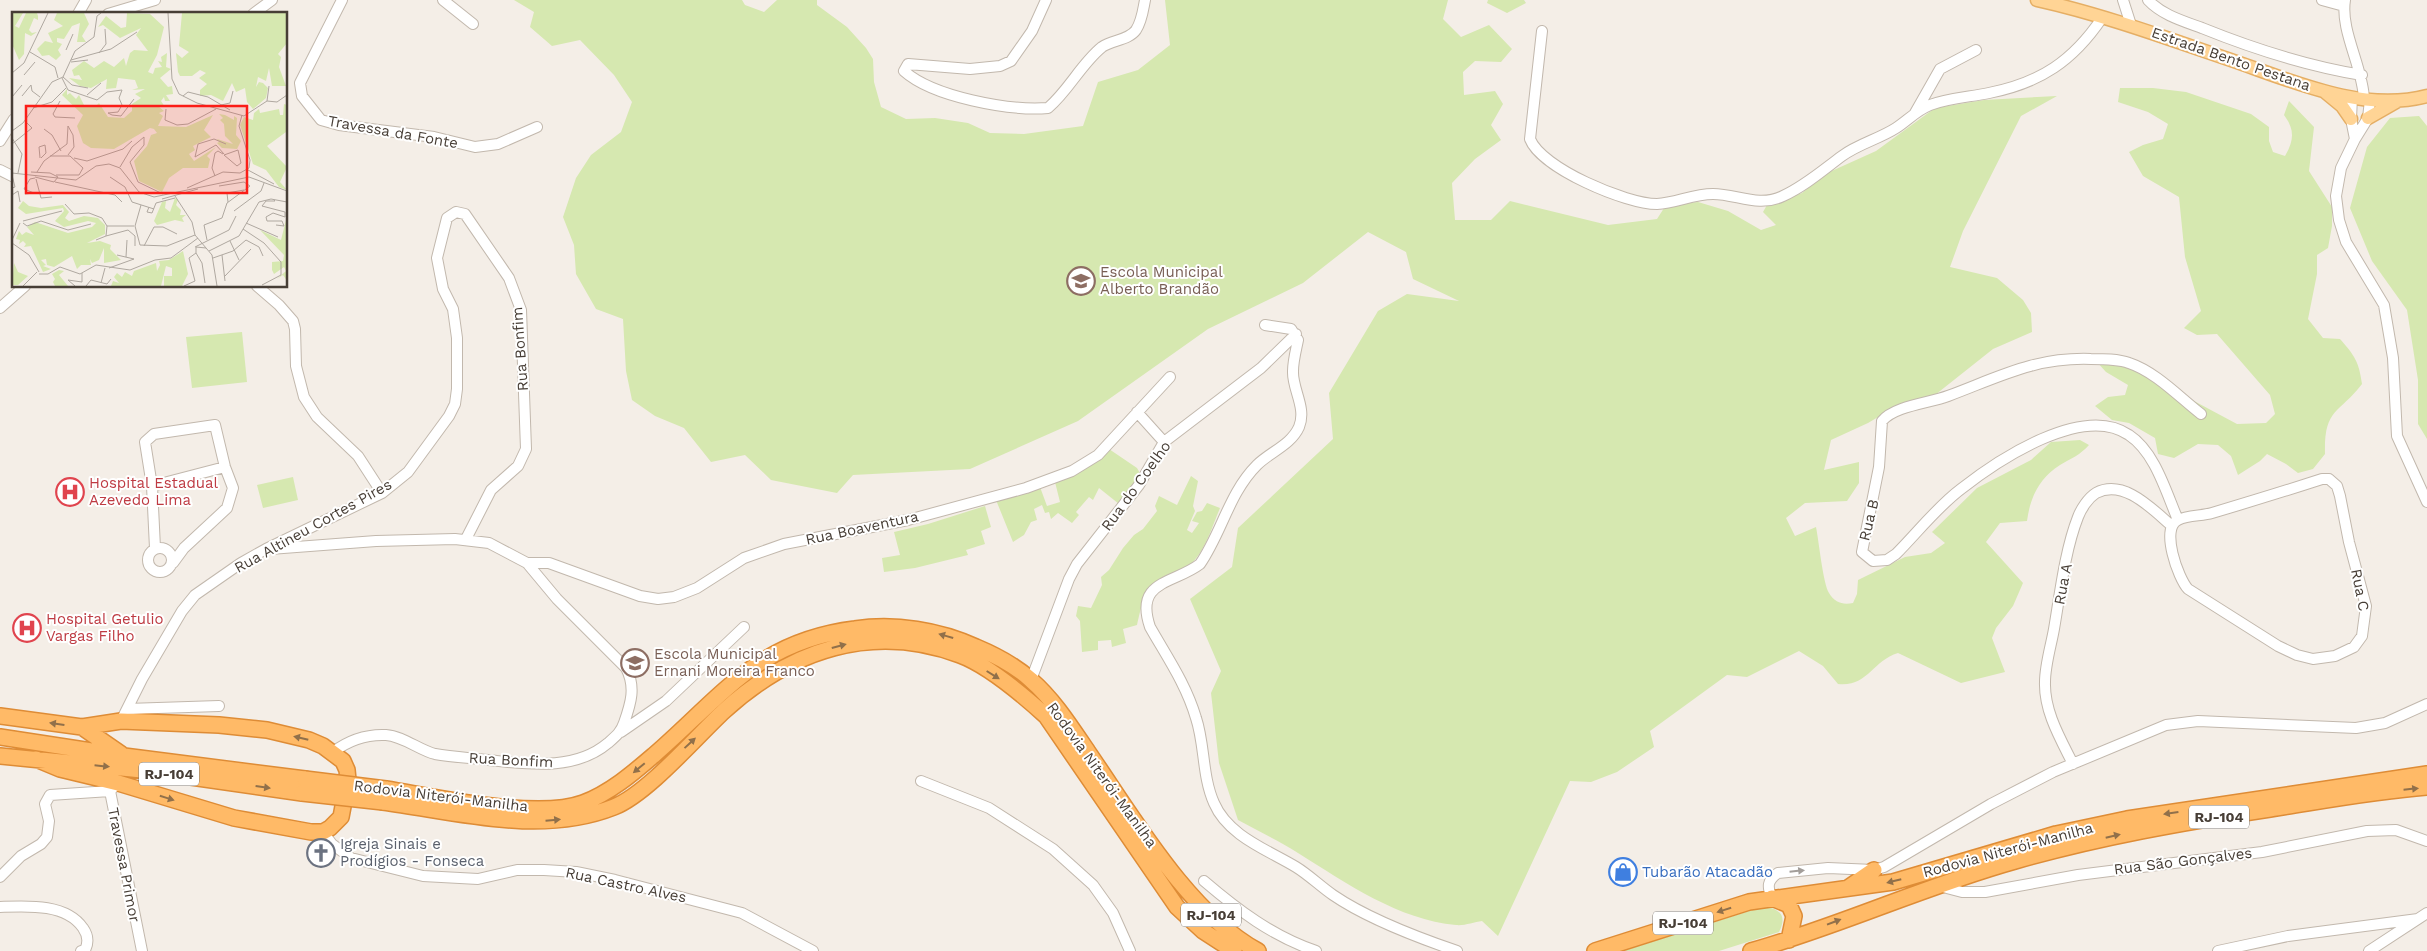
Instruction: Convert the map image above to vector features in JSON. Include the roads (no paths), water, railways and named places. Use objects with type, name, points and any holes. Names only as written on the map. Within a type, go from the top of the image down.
[{"type":"highway","name":"Rodovia Niterói-Manilha","points":[[36,759],[517,808],[550,808],[582,804],[635,772],[744,672],[772,654],[824,633],[870,626],[912,629],[946,635],[984,651],[1031,680],[1063,715],[1171,870],[1215,920],[1258,951]]},
{"type":"highway","name":"Rodovia Niterói-Manilha","points":[[384,795],[516,821],[584,817],[616,806],[640,790],[745,694],[758,684],[810,655],[845,644],[895,641],[921,644],[962,656],[1020,692],[1046,716],[1177,907],[1203,932],[1234,951]]},
{"type":"highway","points":[[0,716],[82,727],[124,715],[267,730],[309,740],[333,752],[342,761],[347,770],[348,791],[341,817],[335,824],[323,832],[311,832],[234,818],[114,787],[36,759]]},
{"type":"highway","points":[[82,727],[124,756]]},
{"type":"highway","name":"Rodovia Niterói-Manilha","points":[[0,737],[303,786]]},
{"type":"highway","name":"RJ-104","points":[[0,756],[36,759]]},
{"type":"highway","name":"Rodovia Niterói-Manilha","points":[[1595,951],[1749,902],[1892,882],[2047,836],[2127,819],[2427,774]]},
{"type":"highway","name":"Rodovia Niterói-Manilha","points":[[1751,951],[1789,940],[1938,886],[2014,861],[2118,835],[2361,795],[2427,787]]},
{"type":"highway","points":[[1846,889],[1874,870]]},
{"type":"highway","points":[[1772,898],[1789,905],[1794,916],[1789,940]]},
{"type":"main road","name":"Estrada Bento Pestana","points":[[2038,0],[2131,26],[2323,91],[2362,98],[2399,101],[2427,96]]},
{"type":"main road","points":[[2323,91],[2342,106],[2351,119]]},
{"type":"main road","points":[[2368,118],[2399,101]]},
{"type":"street","points":[[79,12],[86,0]]},
{"type":"street","points":[[115,12],[154,0]]},
{"type":"street","points":[[256,12],[272,0]]},
{"type":"street","name":"Travessa da Fonte","points":[[342,0],[300,83],[302,96],[321,120],[339,125],[434,137],[475,147],[498,144],[537,127]]},
{"type":"street","points":[[443,0],[473,24]]},
{"type":"street","points":[[1046,0],[1032,31],[1011,61],[1000,66],[970,69],[908,64],[904,71],[909,76],[950,96],[1024,108],[1048,108],[1060,98],[1084,66],[1103,47],[1136,31],[1141,22],[1145,0]]},
{"type":"street","points":[[2123,0],[2131,26]]},
{"type":"street","points":[[2148,0],[2163,13],[2241,43],[2321,68],[2362,75]]},
{"type":"street","points":[[2322,0],[2345,3],[2354,50],[2362,75],[2362,98],[2368,118],[2354,139],[2341,168],[2336,196],[2339,220],[2346,242],[2384,305],[2393,358],[2394,409],[2397,436],[2427,502]]},
{"type":"street","points":[[1542,31],[1530,124],[1532,146],[1574,178],[1639,201],[1656,204],[1701,194],[1715,194],[1754,202],[1770,201],[1808,181],[1842,156],[1895,128],[1929,106],[1948,100],[2017,87],[2047,73],[2073,54],[2086,41],[2102,18]]},
{"type":"street","points":[[1914,114],[1940,69],[1976,50]]},
{"type":"street","points":[[2354,139],[2351,119],[2362,98]]},
{"type":"street","points":[[0,141],[12,122]]},
{"type":"street","points":[[0,170],[12,176]]},
{"type":"street","name":"Rua Altineu Cortes Pires","points":[[124,715],[142,679],[195,595],[241,563],[266,549],[382,492],[408,472],[449,416],[455,404],[458,374],[457,338],[453,309],[442,289],[437,258],[447,218],[456,212],[466,214]]},
{"type":"street","name":"Rua Bonfim","points":[[466,214],[509,278],[521,310],[526,449],[518,466],[491,490],[466,539]]},
{"type":"street","points":[[0,308],[23,288]]},
{"type":"street","points":[[259,288],[279,304],[293,321],[296,329],[296,366],[304,398],[317,417],[358,456],[382,492]]},
{"type":"street","points":[[1266,325],[1291,329],[1296,334],[1298,340],[1293,370],[1294,385],[1300,403],[1300,426],[1293,437],[1269,453],[1244,480],[1232,498],[1200,564],[1192,570],[1159,583],[1151,591],[1146,605],[1150,626],[1185,687],[1197,720],[1205,772],[1214,803],[1220,815],[1231,827],[1297,868],[1333,895],[1396,928],[1457,951]]},
{"type":"street","name":"Rua do Coelho","points":[[1031,680],[1069,579],[1077,564],[1139,485],[1164,442],[1261,368],[1296,334]]},
{"type":"street","name":"Rua B","points":[[2175,523],[2151,461],[2141,445],[2129,434],[2109,425],[2092,425],[2069,429],[2045,438],[2003,460],[1959,490],[1896,554],[1886,560],[1873,561],[1862,552],[1879,468],[1882,421],[1893,411],[1928,403],[2040,362],[2064,358],[2115,360],[2130,363],[2148,373],[2201,414]]},
{"type":"street","name":"Rua Boaventura","points":[[527,563],[549,563],[640,596],[658,599],[674,597],[697,588],[744,558],[784,544],[917,517],[1026,488],[1072,471],[1098,455],[1170,376]]},
{"type":"street","points":[[1137,412],[1164,442]]},
{"type":"street","points":[[156,548],[152,486],[144,448],[147,438],[154,434],[215,425],[225,467],[233,488],[227,508],[184,548],[169,569],[162,572],[155,571],[151,568],[148,557],[156,548],[163,547],[169,550],[173,556],[172,563]]},
{"type":"street","points":[[152,486],[225,467]]},
{"type":"street","name":"Rua C","points":[[2322,479],[2333,481],[2340,496],[2349,542],[2366,606],[2362,636],[2354,647],[2335,656],[2313,659],[2297,655],[2278,646],[2188,589],[2182,582],[2170,538],[2175,523],[2322,479]]},
{"type":"street","name":"Rua A","points":[[2073,764],[2053,724],[2045,682],[2069,551],[2078,517],[2088,500],[2096,493],[2110,490],[2124,491],[2143,501],[2175,523]]},
{"type":"street","points":[[266,549],[376,541],[466,539],[489,543],[527,563],[557,599],[626,668],[631,679],[632,692],[621,732]]},
{"type":"street","name":"Rua Bonfim","points":[[333,752],[346,742],[370,736],[388,736],[434,754],[550,764],[582,758],[599,750],[621,732],[666,701],[744,627]]},
{"type":"street","points":[[1772,898],[1768,889],[1769,882],[1778,873],[1828,868],[1874,870],[1917,849],[1991,804],[2073,764],[2166,725],[2198,721],[2356,728],[2385,723],[2427,704]]},
{"type":"street","points":[[124,715],[218,706]]},
{"type":"street","points":[[921,781],[989,808],[1053,850],[1093,885],[1112,913],[1130,951]]},
{"type":"street","points":[[0,877],[21,856],[41,844],[47,837],[49,821],[45,804],[50,796],[114,787]]},
{"type":"street","name":"Travessa Primor","points":[[114,787],[142,951]]},
{"type":"street","name":"Rua São Gonçalves","points":[[1938,886],[1962,892],[1985,892],[2078,875],[2262,852],[2367,831],[2396,830],[2427,841]]},
{"type":"street","name":"Rua Castro Alves","points":[[323,832],[332,844],[351,858],[423,876],[478,879],[517,870],[544,870],[576,872],[615,880],[742,913],[813,951]]},
{"type":"street","points":[[1204,881],[1235,907],[1274,934],[1316,951]]},
{"type":"street","points":[[0,908],[46,908],[69,916],[80,923],[87,934],[84,951]]},
{"type":"street","points":[[2218,951],[2288,936],[2422,916]]},
{"type":"street","points":[[2369,951],[2422,916]]},
{"type":"place","name":"Escola Municipal Alberto Brandão","points":[[1081,281]]},
{"type":"place","name":"Hospital Estadual Azevedo Lima","points":[[70,492]]},
{"type":"place","name":"Hospital Getulio Vargas Filho","points":[[27,628]]},
{"type":"place","name":"Escola Municipal Ernani Moreira Franco","points":[[635,663]]},
{"type":"place","name":"Igreja Sinais e Prodígios - Fonseca","points":[[321,853]]},
{"type":"place","name":"Tubarão Atacadão","points":[[1623,872]]}]
